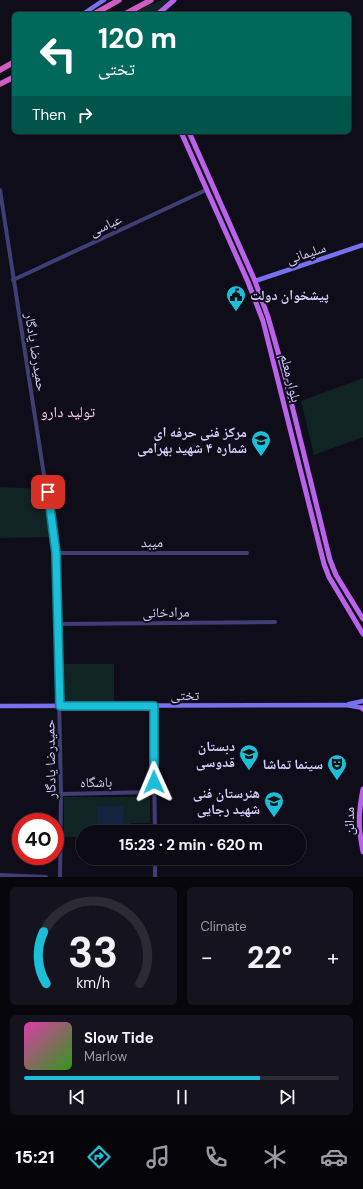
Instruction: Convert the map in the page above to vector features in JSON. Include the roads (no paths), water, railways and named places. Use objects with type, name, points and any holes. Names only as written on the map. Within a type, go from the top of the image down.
[{"type":"highway","points":[[98,12],[119,0]]},
{"type":"highway","points":[[129,12],[151,0]]},
{"type":"highway","points":[[0,70],[12,63]]},
{"type":"highway","points":[[0,84],[12,78]]},
{"type":"main road","points":[[96,5],[101,0]]},
{"type":"main road","points":[[86,12],[104,0]]},
{"type":"main road","points":[[160,12],[174,0]]},
{"type":"main road","name":"بلوار معلم","points":[[182,134],[248,282],[263,321],[326,570],[363,634]]},
{"type":"main road","name":"بلوار معلم","points":[[190,134],[255,281],[268,317],[284,373],[330,560],[336,575],[363,619]]},
{"type":"main road","name":"سلیمانی","points":[[255,281],[363,245]]},
{"type":"main road","name":"تختی","points":[[346,705],[363,700]]},
{"type":"main road","name":"تختی","points":[[0,706],[346,705],[363,708]]},
{"type":"main road","name":"مدائن","points":[[363,789],[358,820],[363,852]]},
{"type":"street","name":"حمیدرضا یادگار","points":[[0,190],[56,553],[60,706],[60,877]]},
{"type":"street","name":"عباسی","points":[[13,280],[206,190]]},
{"type":"street","name":"میبد","points":[[56,553],[247,553]]},
{"type":"street","name":"مرادخانی","points":[[58,624],[275,622]]},
{"type":"street","points":[[154,706],[155,825]]},
{"type":"street","name":"باشگاه","points":[[61,794],[154,792]]},
{"type":"street","points":[[155,865],[155,877]]},
{"type":"street","points":[[0,875],[46,877]]},
{"type":"water","points":[[97,806],[124,806],[123,825],[97,825]]},
{"type":"place","name":"پیشخوان دولت","points":[[236,312]]},
{"type":"place","name":"مرکز فنی حرفه ای شماره ۴ شهید بهرامی","points":[[261,457]]},
{"type":"place","name":"دبستان قدوسی","points":[[249,771]]},
{"type":"place","name":"سینما تماشا","points":[[337,781]]},
{"type":"place","name":"هنرستان فنی شهید رجایی","points":[[274,818]]},
{"type":"district","name":"تولید دارو","points":[[68,412]]}]
